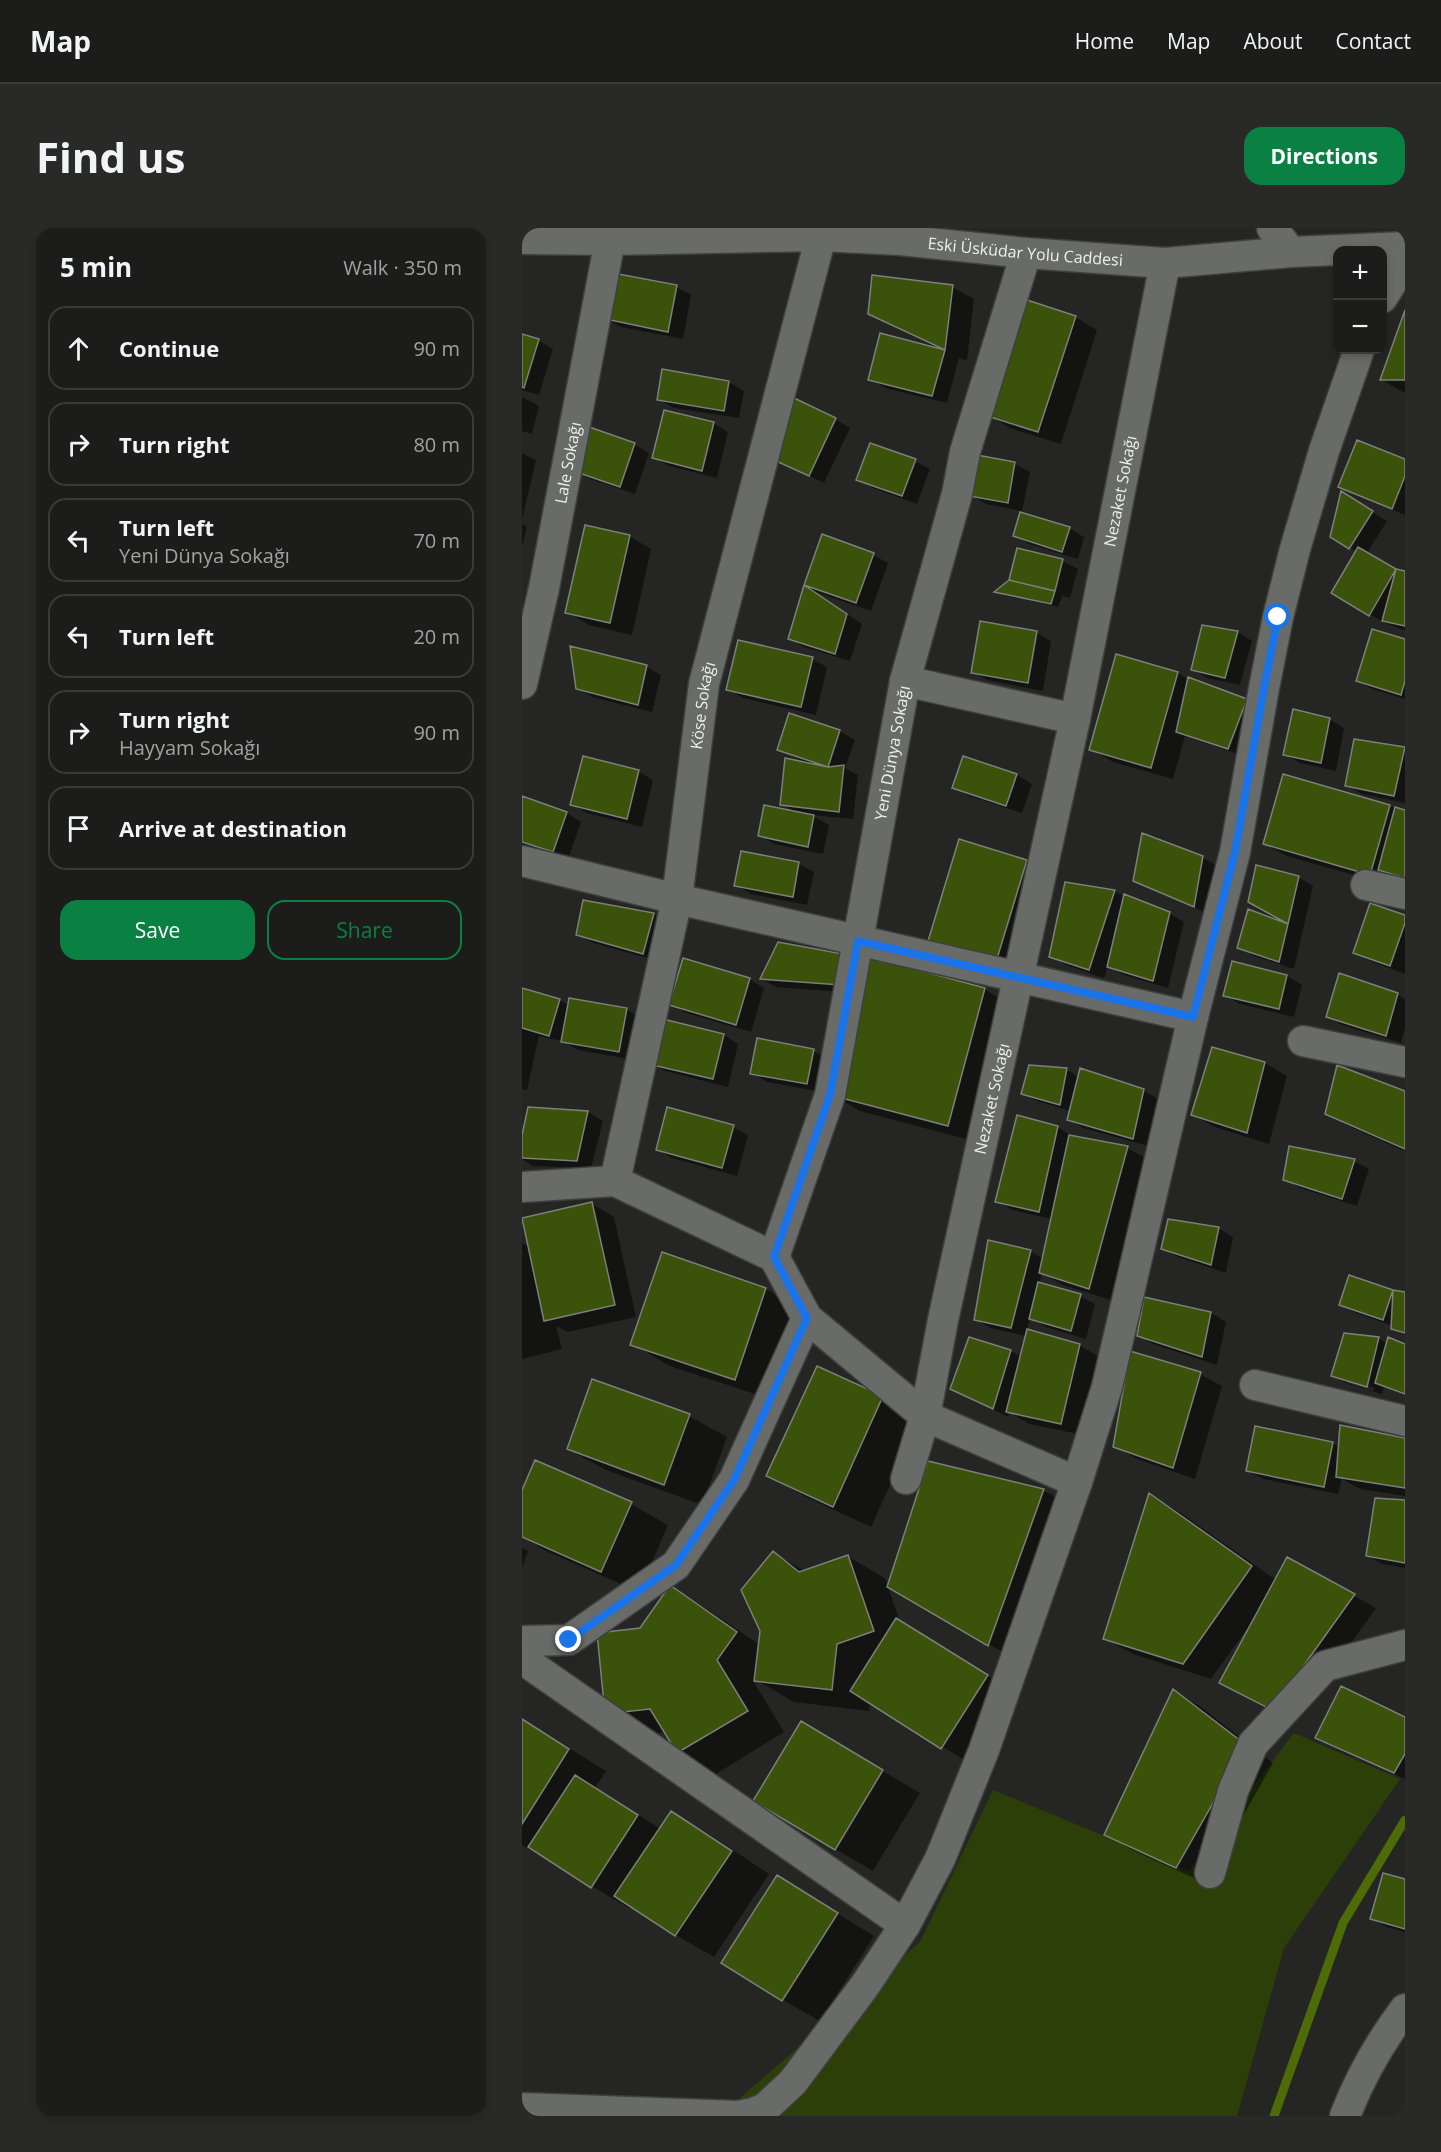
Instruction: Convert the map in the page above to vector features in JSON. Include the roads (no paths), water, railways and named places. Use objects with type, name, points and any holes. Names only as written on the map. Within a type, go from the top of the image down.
[{"type":"street","name":"Eski Üsküdar Yolu Caddesi","points":[[545,228],[610,240]]},
{"type":"street","points":[[1272,228],[1292,252]]},
{"type":"street","name":"Eski Üsküdar Yolu Caddesi","points":[[522,239],[610,240],[896,234],[1026,253],[1165,263],[1292,252],[1405,247]]},
{"type":"street","name":"Köse Sokağı","points":[[615,1181],[677,899],[704,684],[821,236]]},
{"type":"street","name":"Lale Sokağı","points":[[522,684],[544,588],[610,240]]},
{"type":"street","name":"Yeni Dünya Sokağı","points":[[774,1257],[830,1095],[905,681],[957,494],[965,452],[1026,253]]},
{"type":"street","points":[[1387,291],[1405,262]]},
{"type":"street","name":"Nezaket Sokağı","points":[[906,1479],[925,1416],[943,1320],[1075,719],[1165,263]]},
{"type":"street","points":[[522,2108],[738,2116],[765,2108],[793,2082],[866,1984],[904,1925],[940,1859],[984,1750],[1077,1482],[1107,1387],[1193,1017],[1235,852],[1264,688],[1292,560],[1324,452],[1358,354]]},
{"type":"street","points":[[905,681],[1075,719]]},
{"type":"street","points":[[522,861],[677,899],[1193,1017]]},
{"type":"street","points":[[1366,885],[1405,894]]},
{"type":"street","points":[[1303,1041],[1405,1062]]},
{"type":"street","points":[[522,1187],[615,1181],[774,1257],[807,1318],[925,1416],[1077,1482]]},
{"type":"street","points":[[522,1641],[569,1640],[676,1565],[734,1480],[807,1318]]},
{"type":"street","points":[[1255,1385],[1405,1421]]},
{"type":"street","points":[[1210,1873],[1233,1791],[1253,1744],[1325,1666],[1405,1645]]},
{"type":"street","points":[[522,1659],[904,1925]]},
{"type":"street","points":[[1345,2116],[1354,2092],[1385,2035],[1405,2009]]},
{"type":"waterway","points":[[1274,2116],[1343,1923],[1405,1820]]}]
